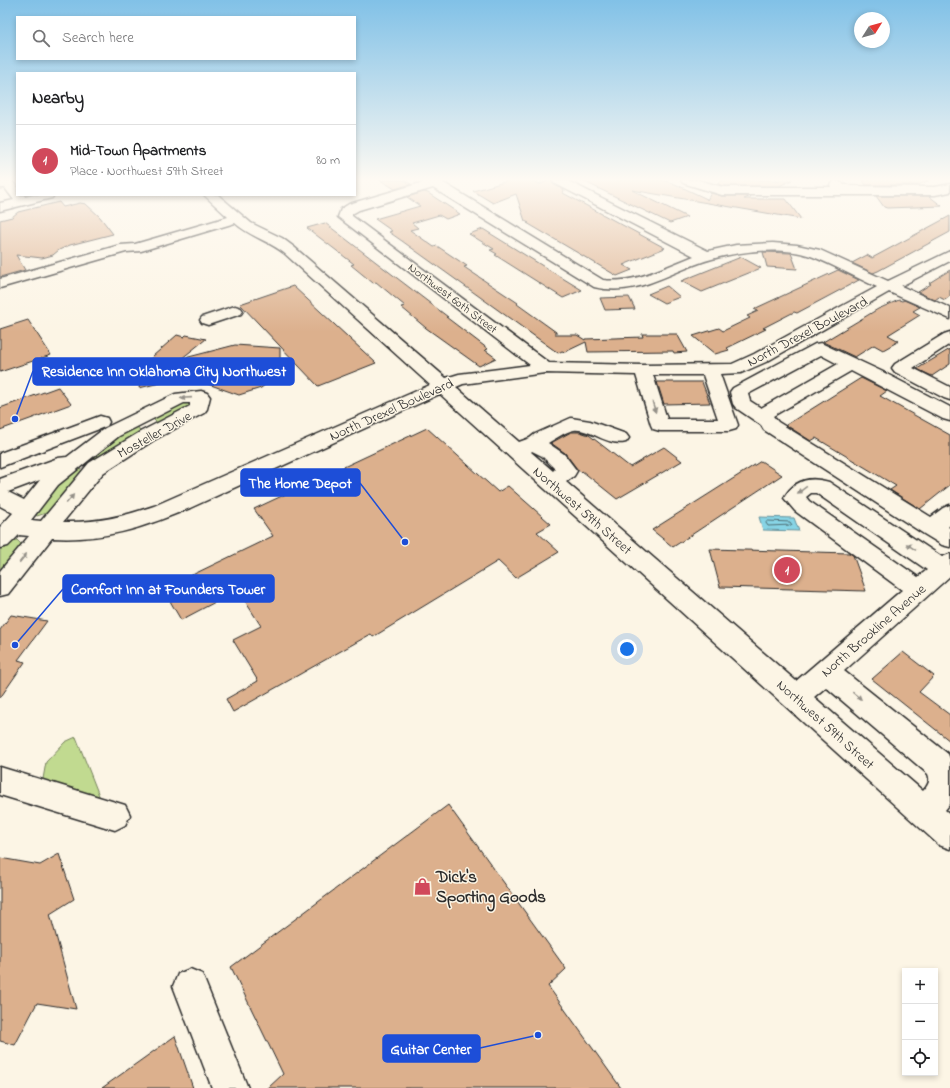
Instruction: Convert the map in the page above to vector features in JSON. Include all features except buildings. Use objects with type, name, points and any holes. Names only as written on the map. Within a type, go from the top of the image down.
[{"type":"street","points":[[0,284],[125,248],[136,248],[195,231]]},
{"type":"street","name":"Northwest 59th Street","points":[[256,231],[277,241],[950,834]]},
{"type":"street","name":"Northwest 60th Street","points":[[363,231],[545,368]]},
{"type":"street","points":[[513,231],[599,284],[614,286],[635,284],[706,256],[736,249],[773,247],[797,249],[815,253],[950,314]]},
{"type":"street","points":[[657,231],[706,256]]},
{"type":"street","points":[[0,292],[129,254],[136,248]]},
{"type":"street","name":"North Drexel Boulevard","points":[[14,526],[46,530],[93,530],[139,520],[183,503],[459,379],[545,368],[643,370],[735,369],[760,358],[890,286],[950,255]]},
{"type":"street","points":[[208,320],[235,311]]},
{"type":"street","points":[[950,337],[901,368],[950,394]]},
{"type":"street","points":[[950,415],[821,348],[739,392],[742,404],[768,421],[771,426],[950,539]]},
{"type":"street","points":[[760,416],[850,364]]},
{"type":"street","points":[[643,370],[660,425],[729,425],[710,370]]},
{"type":"street","name":"Mosteller Drive","points":[[0,587],[96,468],[158,429],[198,409],[201,397],[181,398],[112,432],[51,480],[14,526]]},
{"type":"street","points":[[144,416],[158,429]]},
{"type":"street","points":[[0,460],[100,422]]},
{"type":"street","points":[[535,445],[542,438],[571,424],[583,425],[619,438]]},
{"type":"street","points":[[515,451],[530,445],[535,445],[542,447],[564,465],[567,471],[551,482]]},
{"type":"street","points":[[0,487],[78,458],[96,468]]},
{"type":"street","points":[[919,590],[802,506],[794,498],[799,491],[811,485],[822,486],[948,565]]},
{"type":"street","points":[[0,497],[14,526]]},
{"type":"street","points":[[932,528],[950,513]]},
{"type":"street","name":"North Brookline Avenue","points":[[796,697],[948,565]]},
{"type":"street","points":[[826,671],[922,749],[938,764],[944,777],[941,793],[924,810]]},
{"type":"street","points":[[0,781],[115,815]]},
{"type":"street","points":[[190,986],[230,1088]]},
{"type":"green space","points":[[185,402],[192,406],[162,423],[154,420],[155,416]]},
{"type":"green space","points":[[138,427],[141,433],[101,460],[93,460],[89,458],[89,454],[132,428]]},
{"type":"green space","points":[[80,469],[84,473],[49,512],[37,516],[33,513],[35,508],[73,470]]},
{"type":"green space","points":[[17,540],[21,544],[20,550],[0,575],[0,550],[9,542]]},
{"type":"green space","points":[[76,737],[100,798],[49,785],[43,779],[46,762],[65,742]]},
{"type":"water","points":[[759,517],[794,518],[799,531],[763,530]]},
{"type":"place","name":"Residence Inn Oklahoma City Northwest","points":[[15,419]]},
{"type":"place","name":"The Home Depot","points":[[405,542]]},
{"type":"place","name":"Mid-Town Apartments","points":[[787,570]]},
{"type":"place","name":"Comfort Inn at Founders Tower","points":[[15,645]]},
{"type":"place","name":"Dick's Sporting Goods","points":[[423,886]]},
{"type":"place","name":"Guitar Center","points":[[538,1035]]}]
